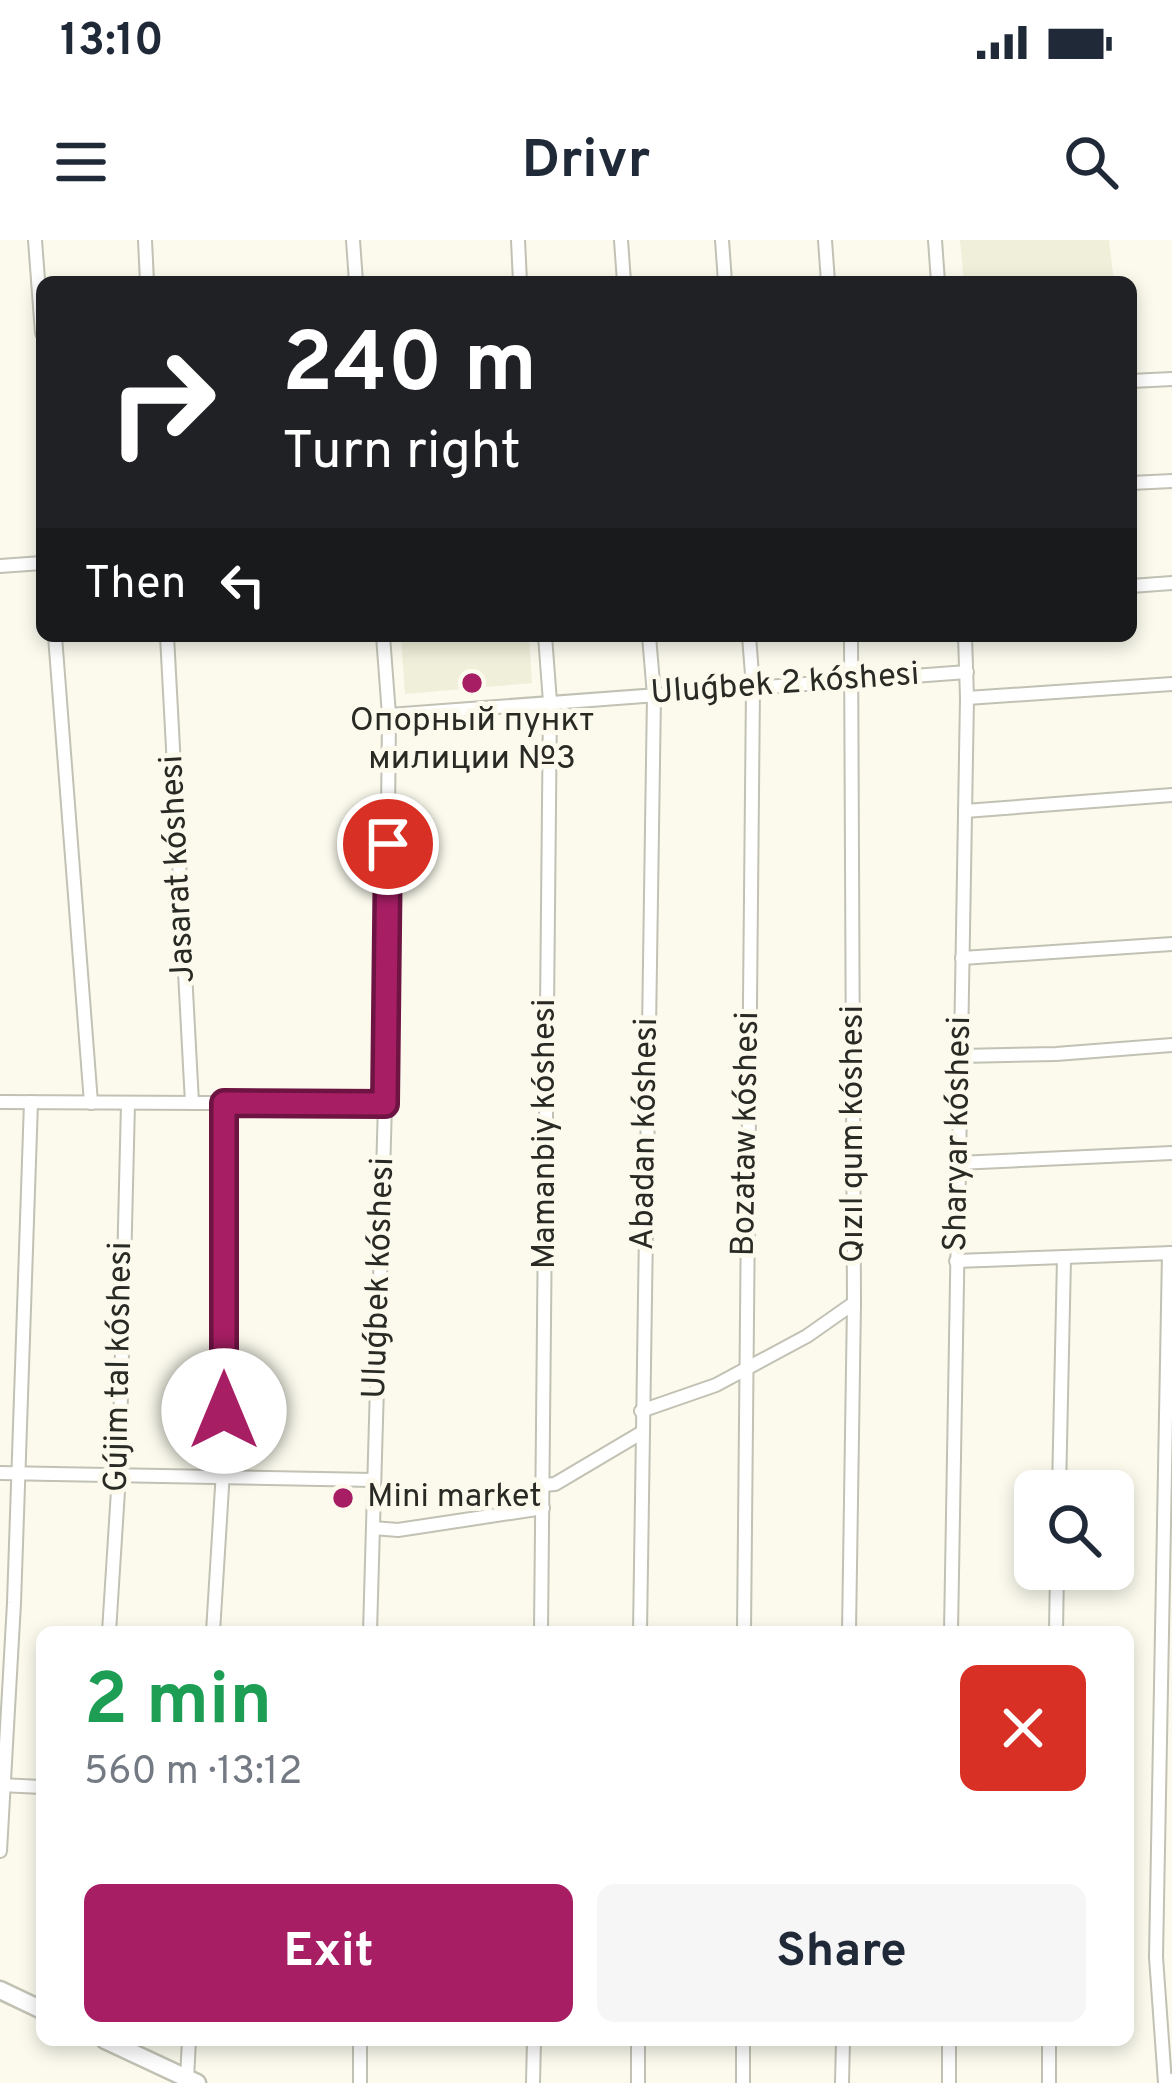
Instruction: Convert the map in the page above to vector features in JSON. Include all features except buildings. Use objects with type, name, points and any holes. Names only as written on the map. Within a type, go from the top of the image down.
[{"type":"main road","points":[[0,1990],[36,2007]]},
{"type":"main road","points":[[118,2046],[192,2081]]},
{"type":"street","points":[[35,240],[38,276]]},
{"type":"street","points":[[145,240],[147,276]]},
{"type":"street","points":[[353,240],[356,276]]},
{"type":"street","points":[[518,240],[520,276]]},
{"type":"street","points":[[621,240],[624,276]]},
{"type":"street","points":[[722,240],[724,276]]},
{"type":"street","points":[[825,240],[828,276]]},
{"type":"street","points":[[935,240],[938,276]]},
{"type":"street","points":[[1137,381],[1172,379]]},
{"type":"street","points":[[1137,483],[1172,481]]},
{"type":"street","points":[[0,566],[36,563]]},
{"type":"street","points":[[1137,586],[1172,584]]},
{"type":"street","points":[[55,642],[92,1102]]},
{"type":"street","name":"Jasarat kóshesi","points":[[167,642],[192,1103]]},
{"type":"street","name":"Uluǵbek kóshesi","points":[[370,1626],[385,1104],[389,715],[383,642]]},
{"type":"street","name":"Mamanbiy kóshesi","points":[[541,1626],[550,702],[545,642]]},
{"type":"street","name":"Abadan kóshesi","points":[[640,1626],[654,695],[650,642]]},
{"type":"street","name":"Bozataw kóshesi","points":[[744,1626],[753,687],[749,642]]},
{"type":"street","name":"Qızıl qum kóshesi","points":[[849,1626],[854,1303],[851,642]]},
{"type":"street","name":"Sharyar kóshesi","points":[[951,1626],[965,642]]},
{"type":"street","name":"Uluǵbek 2 kóshesi","points":[[389,715],[967,672]]},
{"type":"street","points":[[967,698],[1172,684]]},
{"type":"street","points":[[965,811],[1172,795]]},
{"type":"street","points":[[962,958],[1172,944]]},
{"type":"street","points":[[960,1056],[1172,1046]]},
{"type":"street","points":[[0,1102],[385,1104]]},
{"type":"street","points":[[0,1851],[31,1102]]},
{"type":"street","name":"Gújim tal kóshesi","points":[[109,1626],[128,1103]]},
{"type":"street","points":[[212,1626],[223,1474],[224,1103]]},
{"type":"street","points":[[958,1163],[1172,1154]]},
{"type":"street","points":[[956,1262],[1171,1253],[1156,1958],[1169,2083]]},
{"type":"street","points":[[1059,1470],[1064,1258]]},
{"type":"street","points":[[641,1411],[716,1385],[807,1336],[854,1303]]},
{"type":"street","points":[[543,1485],[555,1484],[640,1433]]},
{"type":"street","points":[[0,1472],[374,1480]]},
{"type":"street","points":[[373,1528],[398,1530],[543,1508]]},
{"type":"street","points":[[1055,1626],[1056,1590]]},
{"type":"street","points":[[2,1785],[36,1787]]},
{"type":"street","points":[[189,2046],[192,2081]]},
{"type":"street","points":[[359,2082],[360,2046]]},
{"type":"street","points":[[533,2083],[534,2046]]},
{"type":"street","points":[[638,2046],[638,2083]]},
{"type":"street","points":[[743,2046],[743,2083]]},
{"type":"street","points":[[842,2083],[843,2046]]},
{"type":"street","points":[[949,2083],[950,2046]]},
{"type":"street","points":[[1049,2046],[1049,2083]]},
{"type":"shaded area","points":[[960,240],[1109,240],[1113,276],[963,276]]},
{"type":"shaded area","points":[[401,642],[529,642],[532,683],[405,694]]},
{"type":"place","name":"Опорный пункт милиции №3","points":[[472,683]]},
{"type":"place","name":"Mini market","points":[[343,1498]]},
{"type":"route","points":[[224,1411],[224,1103],[385,1104],[388,844]]}]
